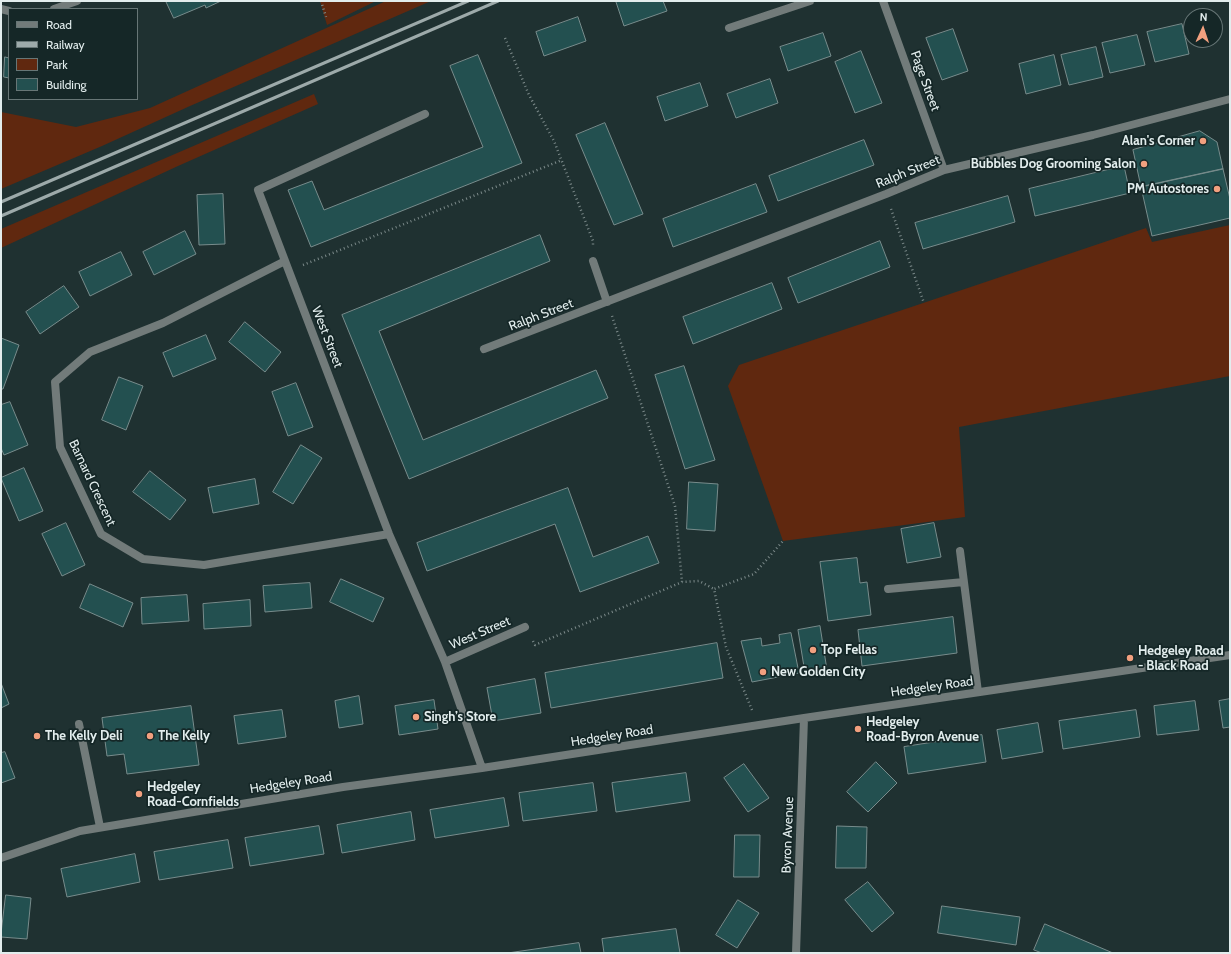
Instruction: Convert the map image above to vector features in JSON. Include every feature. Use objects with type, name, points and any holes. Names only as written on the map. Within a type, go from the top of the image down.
[{"type":"street","points":[[57,8],[77,1]]},
{"type":"street","points":[[729,28],[810,1]]},
{"type":"street","name":"Page Street","points":[[883,1],[944,170]]},
{"type":"street","name":"Ralph Street","points":[[484,349],[886,194],[944,170],[1093,135],[1230,99]]},
{"type":"street","name":"West Street","points":[[425,114],[258,190],[389,534],[445,662],[482,768]]},
{"type":"street","name":"Barnard Crescent","points":[[285,261],[163,323],[90,352],[55,382],[60,447],[101,534],[143,559],[204,565],[389,534]]},
{"type":"street","points":[[593,261],[607,302]]},
{"type":"street","points":[[960,551],[978,692]]},
{"type":"street","points":[[888,589],[964,582]]},
{"type":"street","name":"West Street","points":[[445,662],[525,627]]},
{"type":"street","name":"Hedgeley Road","points":[[1,858],[80,831],[343,786],[482,768],[804,718],[1230,655]]},
{"type":"street","name":"Byron Avenue","points":[[796,953],[804,718]]},
{"type":"street","points":[[79,724],[100,827]]},
{"type":"path","points":[[321,1],[326,17]]},
{"type":"path","points":[[505,38],[529,95],[554,141],[562,160],[593,240],[593,261]]},
{"type":"path","points":[[289,271],[562,160]]},
{"type":"path","points":[[886,194],[924,303]]},
{"type":"path","points":[[607,302],[676,506],[682,582]]},
{"type":"path","points":[[525,627],[535,645],[682,582],[699,581],[714,589],[754,574],[783,540]]},
{"type":"path","points":[[714,589],[726,647],[758,726]]},
{"type":"green space","points":[[320,1],[376,1],[327,25]]},
{"type":"green space","points":[[386,1],[431,1],[1,189],[1,112],[76,127],[150,108]]},
{"type":"green space","points":[[314,94],[318,104],[178,166],[1,248],[1,229]]},
{"type":"green space","points":[[1230,225],[1230,376],[959,427],[965,517],[783,541],[728,386],[739,365],[1146,228],[1152,242]]},
{"type":"building","points":[[166,1],[221,1],[206,8],[205,5],[174,18]]},
{"type":"building","points":[[663,1],[667,11],[624,26],[616,2]]},
{"type":"building","points":[[578,17],[586,41],[544,56],[536,32]]},
{"type":"building","points":[[1182,24],[1183,48],[1188,48],[1189,54],[1155,62],[1147,32]]},
{"type":"building","points":[[953,29],[968,71],[942,80],[926,38]]},
{"type":"building","points":[[823,33],[831,56],[788,71],[780,47]]},
{"type":"building","points":[[1137,35],[1145,65],[1110,73],[1102,43]]},
{"type":"building","points":[[1096,47],[1103,77],[1069,85],[1061,55]]},
{"type":"building","points":[[861,51],[882,103],[855,113],[835,62]]},
{"type":"building","points":[[478,55],[522,163],[311,247],[288,190],[312,181],[324,210],[483,147],[450,66]]},
{"type":"building","points":[[1054,55],[1061,85],[1026,94],[1019,64]]},
{"type":"building","points":[[5,57],[8,58],[8,78],[4,77]]},
{"type":"building","points":[[770,79],[778,103],[736,118],[727,94]]},
{"type":"building","points":[[700,83],[708,106],[665,121],[657,97]]},
{"type":"building","points":[[605,123],[643,214],[614,225],[576,135]]},
{"type":"building","points":[[1200,131],[1217,142],[1223,169],[1141,187],[1133,150]]},
{"type":"building","points":[[864,140],[874,165],[778,201],[769,176]]},
{"type":"building","points":[[1124,166],[1130,193],[1035,216],[1029,189]]},
{"type":"building","points":[[1223,169],[1230,199],[1230,218],[1152,236],[1141,187]]},
{"type":"building","points":[[756,184],[767,212],[673,247],[663,219]]},
{"type":"building","points":[[223,194],[225,244],[199,245],[197,195]]},
{"type":"building","points":[[1008,196],[1015,222],[923,249],[915,223]]},
{"type":"building","points":[[185,231],[196,254],[154,275],[143,252]]},
{"type":"building","points":[[540,235],[550,261],[379,331],[423,440],[596,370],[608,398],[409,479],[342,315]]},
{"type":"building","points":[[880,241],[890,267],[798,303],[788,278]]},
{"type":"building","points":[[121,252],[132,275],[90,296],[79,272]]},
{"type":"building","points":[[772,283],[782,309],[693,344],[683,317]]},
{"type":"building","points":[[64,286],[79,307],[40,334],[26,312]]},
{"type":"building","points":[[245,322],[281,352],[265,372],[229,342]]},
{"type":"building","points":[[206,335],[216,359],[173,377],[163,353]]},
{"type":"building","points":[[1,338],[19,345],[3,389],[1,389]]},
{"type":"building","points":[[684,366],[715,460],[685,469],[655,375]]},
{"type":"building","points":[[119,377],[143,386],[126,430],[102,420]]},
{"type":"building","points":[[296,383],[313,427],[288,436],[272,392]]},
{"type":"building","points":[[10,402],[28,445],[4,455],[1,448],[1,405]]},
{"type":"building","points":[[301,445],[322,458],[293,504],[273,492]]},
{"type":"building","points":[[24,468],[43,511],[19,521],[1,478]]},
{"type":"building","points":[[150,471],[186,500],[170,520],[133,492]]},
{"type":"building","points":[[255,479],[259,504],[213,513],[208,488]]},
{"type":"building","points":[[689,482],[718,484],[715,531],[687,529]]},
{"type":"building","points":[[568,488],[593,557],[648,536],[659,563],[580,592],[555,524],[427,571],[417,543]]},
{"type":"building","points":[[66,523],[85,565],[62,576],[42,534]]},
{"type":"building","points":[[934,523],[941,557],[907,563],[901,529]]},
{"type":"building","points":[[857,558],[860,583],[867,582],[871,615],[828,621],[820,562]]},
{"type":"building","points":[[341,579],[384,598],[373,622],[330,602]]},
{"type":"building","points":[[310,583],[312,608],[265,612],[263,586]]},
{"type":"building","points":[[90,584],[133,603],[123,627],[80,608]]},
{"type":"building","points":[[187,595],[189,621],[142,624],[141,598]]},
{"type":"building","points":[[250,600],[251,626],[204,629],[203,604]]},
{"type":"building","points":[[953,617],[957,653],[862,666],[858,630]]},
{"type":"building","name":"Top Fellas","points":[[820,626],[827,670],[805,673],[798,630]]},
{"type":"building","points":[[791,633],[799,673],[752,682],[741,641],[761,638],[762,646],[780,643],[779,635]]},
{"type":"building","points":[[717,643],[723,678],[551,708],[545,673]]},
{"type":"building","points":[[535,679],[541,713],[493,721],[487,688]]},
{"type":"building","points":[[1,683],[9,704],[1,708]]},
{"type":"building","points":[[359,696],[363,724],[339,728],[335,701]]},
{"type":"building","points":[[1230,699],[1230,727],[1223,728],[1219,701]]},
{"type":"building","name":"Singh’s Store","points":[[434,700],[438,729],[399,735],[395,706]]},
{"type":"building","points":[[1195,701],[1199,730],[1157,735],[1154,706]]},
{"type":"building","name":"The Kelly","points":[[191,706],[199,765],[127,774],[124,754],[107,756],[102,718]]},
{"type":"building","points":[[282,710],[286,737],[238,744],[234,716]]},
{"type":"building","points":[[1136,710],[1140,737],[1063,749],[1059,721]]},
{"type":"building","points":[[1038,723],[1043,752],[1002,759],[997,730]]},
{"type":"building","points":[[982,735],[986,762],[908,774],[904,747]]},
{"type":"building","points":[[5,752],[15,778],[1,783],[1,753]]},
{"type":"building","points":[[876,762],[897,783],[868,812],[847,792]]},
{"type":"building","points":[[744,764],[769,798],[748,812],[724,778]]},
{"type":"building","points":[[686,773],[690,801],[616,812],[612,783]]},
{"type":"building","points":[[593,783],[597,811],[523,821],[519,793]]},
{"type":"building","points":[[504,798],[509,826],[435,838],[430,810]]},
{"type":"building","points":[[411,812],[415,840],[342,853],[337,825]]},
{"type":"building","points":[[319,826],[324,854],[250,866],[245,838]]},
{"type":"building","points":[[837,826],[867,827],[866,868],[836,868]]},
{"type":"building","points":[[735,835],[760,835],[759,877],[734,877]]},
{"type":"building","points":[[228,840],[233,868],[159,880],[154,852]]},
{"type":"building","points":[[135,854],[140,882],[67,897],[61,869]]},
{"type":"building","points":[[868,882],[894,913],[872,932],[845,900]]},
{"type":"building","points":[[6,895],[31,898],[27,939],[1,937]]},
{"type":"building","points":[[738,900],[759,913],[737,948],[716,935]]},
{"type":"building","points":[[942,906],[1020,917],[1016,945],[938,933]]},
{"type":"building","points":[[1045,924],[1113,953],[1042,953],[1034,950]]},
{"type":"building","points":[[676,929],[680,953],[604,953],[602,939]]},
{"type":"building","points":[[579,943],[581,953],[508,953]]},
{"type":"railway","points":[[1,202],[468,1]]},
{"type":"railway","points":[[1,216],[498,1]]},
{"type":"place","name":"Alan's Corner","points":[[1203,141]]},
{"type":"place","name":"Bubbles Dog Grooming Salon","points":[[1144,164]]},
{"type":"place","name":"PM Autostores","points":[[1217,189]]},
{"type":"place","name":"Top Fellas","points":[[813,650]]},
{"type":"place","name":"Hedgeley Road - Black Road","points":[[1130,658]]},
{"type":"place","name":"New Golden City","points":[[763,672]]},
{"type":"place","name":"Singh’s Store","points":[[416,717]]},
{"type":"place","name":"Hedgeley Road-Byron Avenue","points":[[858,729]]},
{"type":"place","name":"The Kelly Deli","points":[[37,736]]},
{"type":"place","name":"The Kelly","points":[[150,736]]},
{"type":"place","name":"Hedgeley Road-Cornfields","points":[[139,794]]}]
